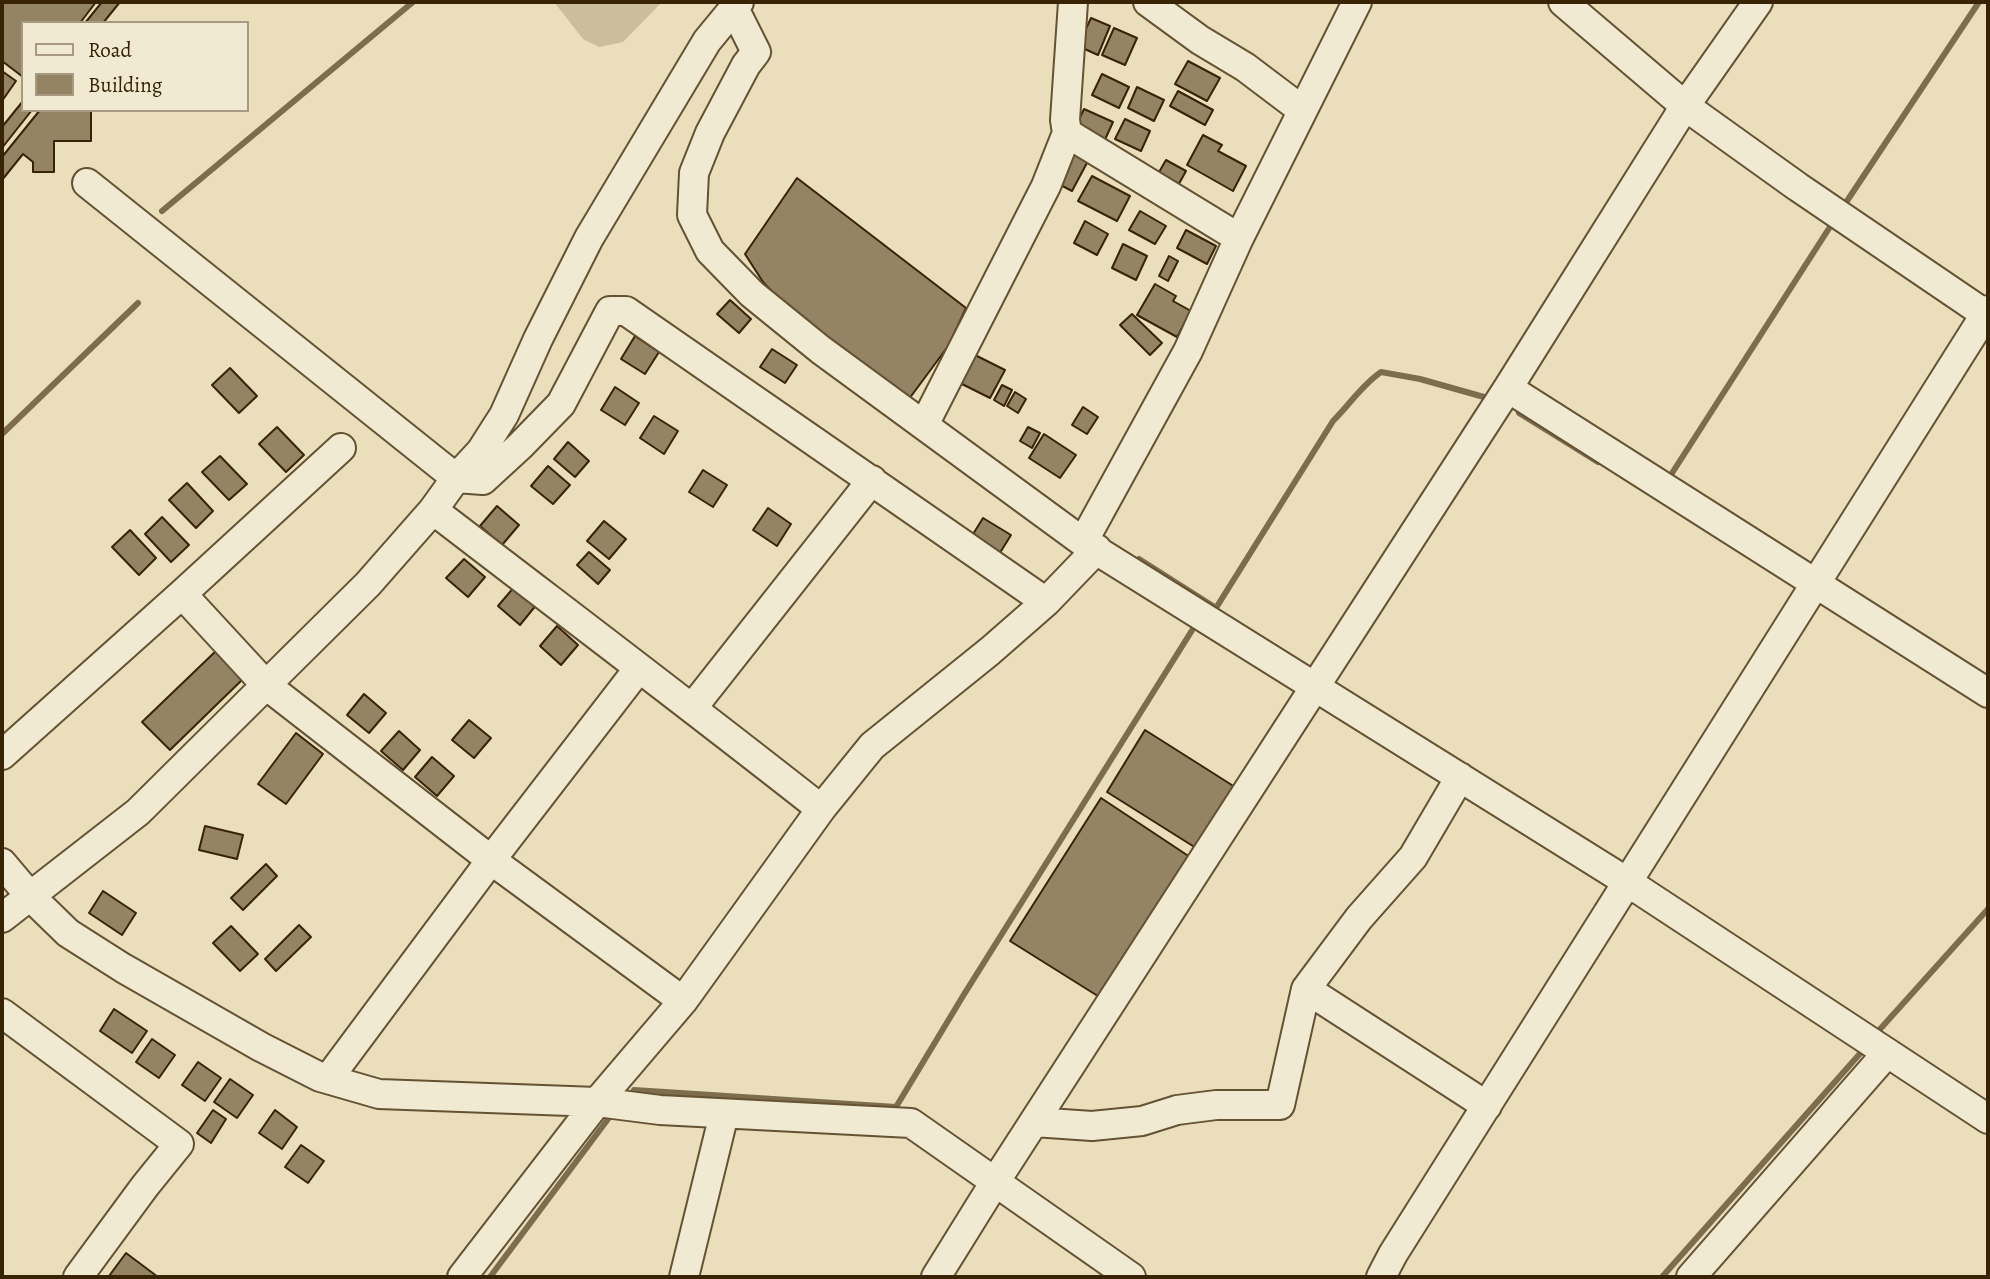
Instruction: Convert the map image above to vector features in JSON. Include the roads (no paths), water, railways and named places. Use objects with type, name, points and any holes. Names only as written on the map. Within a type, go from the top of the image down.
[{"type":"street","points":[[927,418],[1046,186],[1067,133],[1065,120],[1073,2]]},
{"type":"street","points":[[1148,2],[1200,40],[1245,67],[1302,110]]},
{"type":"street","points":[[462,1277],[597,1102],[683,1001],[821,809],[872,746],[1046,602],[1090,545],[1188,351],[1239,238],[1357,2]]},
{"type":"street","points":[[1381,1277],[1987,314],[1685,107],[1563,2]]},
{"type":"street","points":[[936,1277],[1508,388],[1685,107],[1758,2]]},
{"type":"street","points":[[2,918],[138,812],[368,584],[481,451],[504,415],[538,338],[589,238],[707,41],[736,5],[756,52],[746,65],[710,134],[694,173],[692,215],[710,251],[752,294],[821,350],[927,418],[1090,545],[1629,883],[1988,1119]]},
{"type":"street","points":[[1067,133],[1239,238]]},
{"type":"street","points":[[87,183],[456,478],[483,480],[520,446],[561,404],[610,311],[626,311],[1046,602]]},
{"type":"street","points":[[1508,388],[1988,693]]},
{"type":"street","points":[[2,755],[341,448]]},
{"type":"street","points":[[693,707],[872,480]]},
{"type":"street","points":[[433,510],[693,707],[821,809]]},
{"type":"street","points":[[182,594],[266,685],[491,860],[683,1001]]},
{"type":"street","points":[[328,1079],[491,860],[639,668]]},
{"type":"street","points":[[1034,1122],[1092,1126],[1142,1121],[1177,1110],[1216,1105],[1280,1105],[1307,989],[1359,918],[1413,857],[1460,777]]},
{"type":"street","points":[[2,863],[30,896],[68,933],[123,968],[261,1047],[328,1079],[379,1094],[597,1102],[660,1110],[911,1123],[1131,1277]]},
{"type":"street","points":[[1307,989],[1487,1106]]},
{"type":"street","points":[[2,1013],[179,1144],[78,1277]]},
{"type":"street","points":[[1691,1277],[1876,1045]]},
{"type":"street","points":[[684,1277],[724,1114]]},
{"type":"waterway","points":[[162,211],[413,2]]},
{"type":"waterway","points":[[1843,207],[1979,2]]},
{"type":"waterway","points":[[1667,481],[1835,219]]},
{"type":"waterway","points":[[2,434],[138,303]]},
{"type":"waterway","points":[[1139,559],[1216,608],[1333,421],[1374,377],[1381,372],[1420,379],[1484,397]]},
{"type":"waterway","points":[[1519,413],[1598,462]]},
{"type":"waterway","points":[[631,1095],[634,1090],[896,1107],[1196,624]]},
{"type":"waterway","points":[[1873,1037],[1988,909]]},
{"type":"waterway","points":[[1662,1277],[1865,1048]]},
{"type":"waterway","points":[[490,1277],[611,1115]]}]
